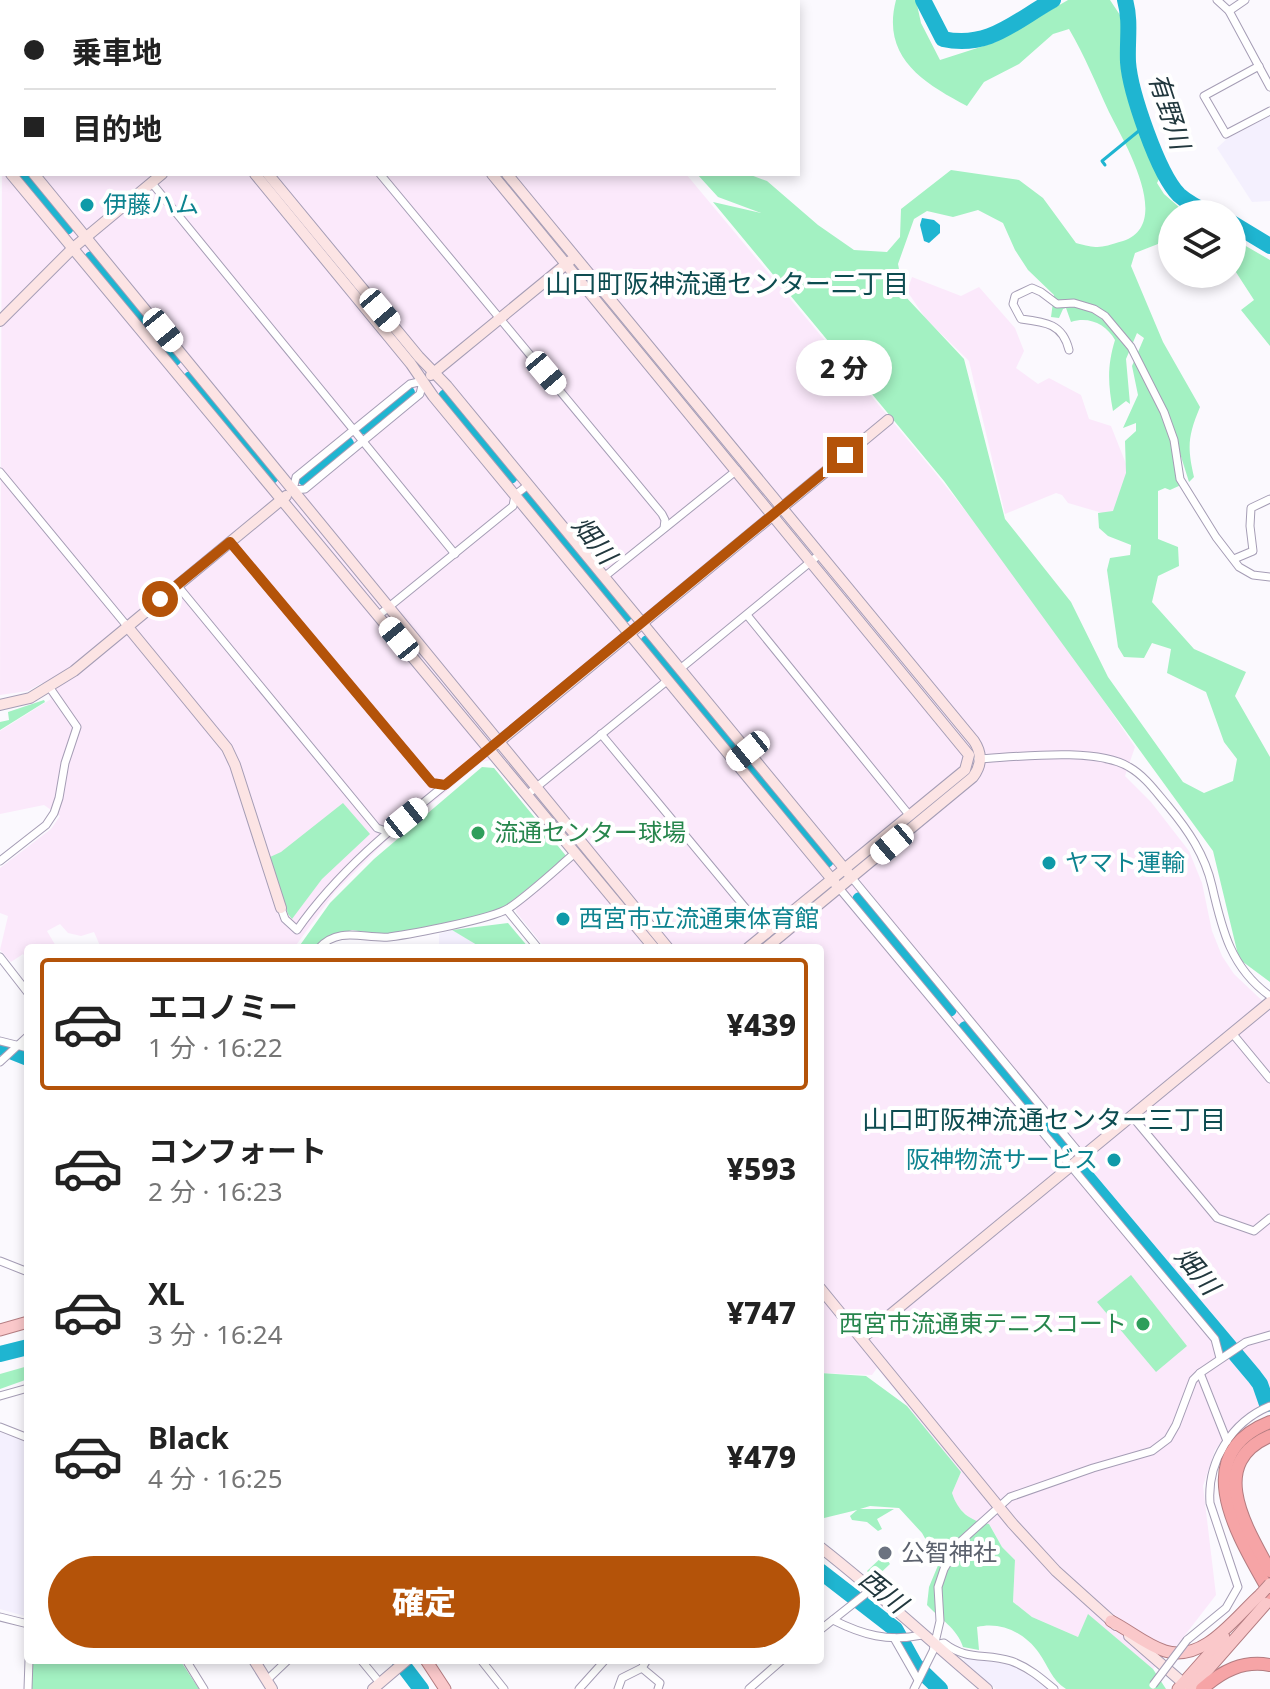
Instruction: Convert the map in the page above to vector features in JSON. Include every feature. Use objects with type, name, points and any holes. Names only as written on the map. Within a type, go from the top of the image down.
[{"type":"highway","points":[[1267,1597],[1230,1516],[1225,1483],[1230,1460],[1240,1444],[1270,1422]]},
{"type":"highway","points":[[1270,1436],[1255,1444],[1242,1460],[1235,1490],[1244,1522],[1270,1571]]},
{"type":"highway","points":[[1202,1689],[1234,1667],[1256,1663],[1270,1665]]},
{"type":"main road","points":[[0,1330],[24,1323]]},
{"type":"main road","points":[[1184,1687],[1267,1597],[1270,1584]]},
{"type":"main road","points":[[1111,1621],[1155,1647],[1183,1654],[1204,1646],[1267,1597]]},
{"type":"main road","points":[[429,1664],[445,1689]]},
{"type":"street","points":[[1217,0],[1229,11],[1270,87]]},
{"type":"street","points":[[1229,11],[1245,0]]},
{"type":"street","points":[[1259,66],[1204,96],[1226,134],[1270,111]]},
{"type":"street","points":[[13,176],[282,499],[383,611],[532,791],[665,944]]},
{"type":"street","points":[[36,176],[293,490],[383,611]]},
{"type":"street","points":[[0,321],[73,248],[159,176]]},
{"type":"street","points":[[257,176],[434,372],[1081,1155]]},
{"type":"street","points":[[269,176],[292,212]]},
{"type":"street","points":[[382,176],[662,514],[664,528]]},
{"type":"street","points":[[494,176],[570,260],[816,558],[974,741],[973,777],[844,868],[769,941]]},
{"type":"street","points":[[508,176],[570,260]]},
{"type":"street","points":[[151,182],[455,554]]},
{"type":"street","points":[[293,490],[296,477],[410,384],[423,381],[570,260]]},
{"type":"street","points":[[1069,350],[1066,334],[1059,328],[1021,319],[1013,304],[1015,296],[1032,288],[1057,304],[1074,303],[1105,316],[1131,347],[1164,412],[1174,440],[1180,479],[1216,537],[1239,567],[1253,575],[1270,577]]},
{"type":"street","points":[[358,291],[423,381],[515,495],[1215,1339],[1220,1358]]},
{"type":"street","points":[[177,374],[190,363]]},
{"type":"street","points":[[0,705],[30,698],[50,688],[293,490],[305,489],[420,394],[423,381]]},
{"type":"street","points":[[0,472],[227,748],[285,919],[297,930],[333,882],[389,832],[888,420]]},
{"type":"street","points":[[604,577],[741,467]]},
{"type":"street","points":[[383,611],[513,506],[515,495],[528,485]]},
{"type":"street","points":[[1234,559],[1253,551],[1251,508],[1270,499]]},
{"type":"street","points":[[230,542],[432,783],[445,785]]},
{"type":"street","points":[[680,669],[816,558]]},
{"type":"street","points":[[177,585],[377,828],[389,832]]},
{"type":"street","points":[[747,615],[913,819]]},
{"type":"street","points":[[532,791],[668,680]]},
{"type":"street","points":[[0,861],[46,825],[59,798],[65,763],[77,727],[50,688]]},
{"type":"street","points":[[601,734],[769,941]]},
{"type":"street","points":[[735,761],[748,751]]},
{"type":"street","points":[[862,1338],[1270,999],[1241,968],[1226,942],[1208,870],[1193,840],[1140,775],[1121,762],[1099,756],[975,759]]},
{"type":"street","points":[[532,791],[575,853],[651,944]]},
{"type":"street","points":[[769,941],[852,878],[913,819]]},
{"type":"street","points":[[326,944],[341,935],[352,933],[389,937],[507,910],[575,853]]},
{"type":"street","points":[[507,910],[535,944]]},
{"type":"street","points":[[0,957],[24,988]]},
{"type":"street","points":[[949,1022],[962,1012]]},
{"type":"street","points":[[1232,1033],[1270,1079]]},
{"type":"street","points":[[3,1060],[24,1040]]},
{"type":"street","points":[[0,1041],[24,1048]]},
{"type":"street","points":[[1131,1115],[1217,1218],[1254,1231],[1270,1218]]},
{"type":"street","points":[[0,1261],[24,1270]]},
{"type":"street","points":[[824,1293],[1056,1571],[1184,1687]]},
{"type":"street","points":[[914,1689],[934,1645],[940,1621],[938,1587],[944,1569],[960,1542],[1010,1497],[1152,1451],[1168,1439],[1193,1380],[1200,1373],[1246,1342],[1270,1335]]},
{"type":"street","points":[[1200,1373],[1227,1441]]},
{"type":"street","points":[[0,1396],[24,1389]]},
{"type":"street","points":[[1151,1687],[1187,1640],[1226,1608],[1238,1587],[1210,1503],[1209,1488],[1214,1462],[1227,1441],[1250,1417],[1270,1406]]},
{"type":"street","points":[[0,1427],[24,1436]]},
{"type":"street","points":[[824,1551],[868,1592],[987,1689]]},
{"type":"street","points":[[824,1627],[868,1592]]},
{"type":"street","points":[[0,1617],[24,1623]]},
{"type":"street","points":[[833,1620],[873,1637],[922,1635]]},
{"type":"street","points":[[899,1638],[919,1679]]},
{"type":"street","points":[[934,1645],[944,1643],[961,1655],[1007,1660],[1022,1666],[1054,1689]]},
{"type":"street","points":[[28,1689],[29,1664]]},
{"type":"street","points":[[188,1664],[204,1689]]},
{"type":"street","points":[[257,1664],[270,1685],[285,1664]]},
{"type":"street","points":[[363,1664],[377,1686],[402,1664]]},
{"type":"street","points":[[487,1664],[504,1689]]},
{"type":"street","points":[[579,1689],[600,1664]]},
{"type":"street","points":[[618,1689],[622,1678],[644,1664]]},
{"type":"street","points":[[749,1689],[777,1664]]},
{"type":"street","points":[[642,1668],[660,1683],[658,1689]]},
{"type":"shaded area","points":[[1270,116],[1270,201],[1252,202],[1217,148],[1228,138]]},
{"type":"shaded area","points":[[2,176],[688,176],[933,470],[1034,597],[1135,747],[1125,776],[1151,802],[1189,851],[1202,883],[1212,931],[1222,956],[1234,974],[1270,1008],[1270,1403],[1259,1406],[1236,1424],[1215,1450],[1203,1486],[1216,1595],[1175,1648],[1153,1669],[1088,1615],[1078,1637],[1032,1617],[1013,1602],[1015,1560],[1002,1547],[989,1524],[974,1522],[957,1506],[952,1493],[961,1472],[877,1368],[872,1375],[824,1373],[824,944],[542,944],[516,912],[517,905],[574,859],[491,760],[482,762],[386,841],[335,892],[297,944],[99,944],[94,932],[81,936],[68,933],[60,924],[47,931],[55,944],[24,944],[24,955],[11,962],[0,950],[8,916],[0,913],[0,868],[51,829],[60,816],[44,805],[0,814],[0,731],[51,699],[42,683],[28,691],[0,695]]},
{"type":"shaded area","points":[[912,277],[961,296],[979,287],[1015,328],[1024,351],[1016,368],[1038,384],[1049,378],[1081,395],[1089,419],[1111,426],[1130,474],[1116,517],[1068,503],[1056,493],[1005,514],[969,361],[926,319],[907,291]]},
{"type":"shaded area","points":[[452,930],[477,944],[439,944],[439,934]]},
{"type":"shaded area","points":[[0,1432],[24,1441],[24,1616],[0,1609]]},
{"type":"shaded area","points":[[965,1658],[1012,1665],[1050,1689],[996,1689],[963,1662]]},
{"type":"green space","points":[[896,0],[916,0],[921,23],[940,60],[996,42],[1068,0],[1110,0],[1122,18],[1132,106],[1160,177],[1157,183],[1171,200],[1158,200],[1158,244],[1135,253],[1131,266],[1163,342],[1200,407],[1190,442],[1194,477],[1189,482],[1178,447],[1172,444],[1181,485],[1158,491],[1158,539],[1178,547],[1179,566],[1158,576],[1152,602],[1194,649],[1246,672],[1235,696],[1270,757],[1270,982],[1239,959],[1213,851],[944,481],[713,202],[761,213],[718,197],[699,176],[753,176],[767,181],[818,225],[854,250],[887,252],[900,237],[901,209],[951,170],[1019,180],[1043,198],[1076,243],[1104,246],[1123,241],[1138,232],[1144,218],[1145,201],[1141,181],[1069,29],[1053,34],[1019,64],[984,82],[967,106],[921,77],[900,53],[893,20]],"holes":[[[978,210],[1003,223],[1028,270],[1054,295],[1051,317],[1059,318],[1066,308],[1071,322],[1084,320],[1096,323],[1115,340],[1109,375],[1113,411],[1126,401],[1130,404],[1126,359],[1137,333],[1144,338],[1132,366],[1138,395],[1123,428],[1136,423],[1136,431],[1125,441],[1126,473],[1113,511],[1098,513],[1099,528],[1108,536],[1131,545],[1130,555],[1110,558],[1107,570],[1118,647],[1124,657],[1144,658],[1152,643],[1171,649],[1167,673],[1206,692],[1224,742],[1237,759],[1233,781],[1204,793],[1183,782],[1108,677],[1071,602],[1005,519],[964,359],[904,295],[898,264],[914,219],[927,211],[953,217]]]},
{"type":"green space","points":[[1246,246],[1270,260],[1270,346],[1241,310],[1254,300],[1246,288]]},
{"type":"green space","points":[[44,700],[0,730],[0,722],[9,720],[8,712]]},
{"type":"green space","points":[[482,767],[494,768],[567,857],[503,908],[487,914],[386,935],[352,930],[318,944],[301,944],[330,903],[374,859]]},
{"type":"green space","points":[[343,803],[370,834],[322,879],[292,919],[270,857],[281,852]]},
{"type":"green space","points":[[508,923],[526,944],[475,944],[452,930]]},
{"type":"green space","name":"西宮市流通東テニスコート","points":[[1131,1275],[1187,1346],[1156,1372],[1097,1302]]},
{"type":"green space","points":[[24,1367],[24,1380],[0,1389],[0,1374]]},
{"type":"green space","points":[[824,1373],[866,1376],[907,1406],[961,1472],[952,1493],[958,1505],[970,1518],[989,1524],[1002,1547],[1015,1560],[1013,1602],[1032,1617],[1078,1637],[1088,1614],[1153,1669],[1166,1689],[1066,1689],[1027,1640],[1003,1627],[977,1627],[979,1650],[963,1647],[952,1629],[927,1605],[929,1587],[939,1563],[922,1533],[899,1508],[870,1506],[860,1509],[894,1509],[877,1519],[882,1529],[878,1531],[867,1522],[852,1520],[850,1516],[857,1510],[824,1518]]},
{"type":"green space","points":[[884,1555],[890,1564],[874,1579],[867,1571]]},
{"type":"green space","points":[[33,1664],[183,1664],[199,1689],[31,1689]]},
{"type":"water","points":[[922,218],[934,220],[940,225],[940,233],[929,243],[924,241],[920,225]]},
{"type":"waterway","name":"有野川","points":[[923,0],[943,39],[959,41],[988,37],[1053,0]]},
{"type":"waterway","name":"有野川","points":[[1125,0],[1128,62],[1139,111],[1162,169],[1186,200]]},
{"type":"waterway","points":[[1105,165],[1102,161],[1146,125]]},
{"type":"waterway","name":"畑川","points":[[25,176],[66,227]]},
{"type":"waterway","name":"有野川","points":[[1246,231],[1270,246]]},
{"type":"waterway","name":"畑川","points":[[92,259],[174,358]]},
{"type":"waterway","name":"畑川","points":[[191,379],[271,476]]},
{"type":"waterway","name":"畑川","points":[[366,427],[407,393]]},
{"type":"waterway","name":"畑川","points":[[446,397],[510,476]]},
{"type":"waterway","name":"畑川","points":[[305,478],[346,444]]},
{"type":"waterway","name":"畑川","points":[[527,496],[624,615]]},
{"type":"waterway","name":"畑川","points":[[648,643],[732,745]]},
{"type":"waterway","name":"畑川","points":[[749,766],[826,860]]},
{"type":"waterway","name":"畑川","points":[[860,900],[949,1009]]},
{"type":"waterway","name":"畑川","points":[[966,1029],[1062,1146]]},
{"type":"waterway","name":"西川","points":[[0,1047],[24,1056]]},
{"type":"waterway","name":"畑川","points":[[1084,1174],[1254,1376],[1267,1404]]},
{"type":"waterway","points":[[0,1354],[24,1348]]},
{"type":"waterway","name":"西川","points":[[824,1574],[895,1629],[915,1665],[940,1689]]},
{"type":"waterway","points":[[402,1664],[421,1689]]},
{"type":"place","name":"伊藤ハム","points":[[87,205]]},
{"type":"place","name":"流通センター球場","points":[[478,833]]},
{"type":"place","name":"ヤマト運輸","points":[[1049,863]]},
{"type":"place","name":"西宮市立流通東体育館","points":[[563,919]]},
{"type":"place","name":"阪神物流サービス","points":[[1114,1160]]},
{"type":"place","name":"西宮市流通東テニスコート","points":[[1143,1324]]},
{"type":"place","name":"公智神社","points":[[885,1553]]},
{"type":"district","name":"山口町阪神流通センター二丁目","points":[[727,284]]},
{"type":"district","name":"山口町阪神流通センター三丁目","points":[[1044,1120]]},
{"type":"route","points":[[160,599],[230,542],[432,783],[445,785],[845,455]]}]
